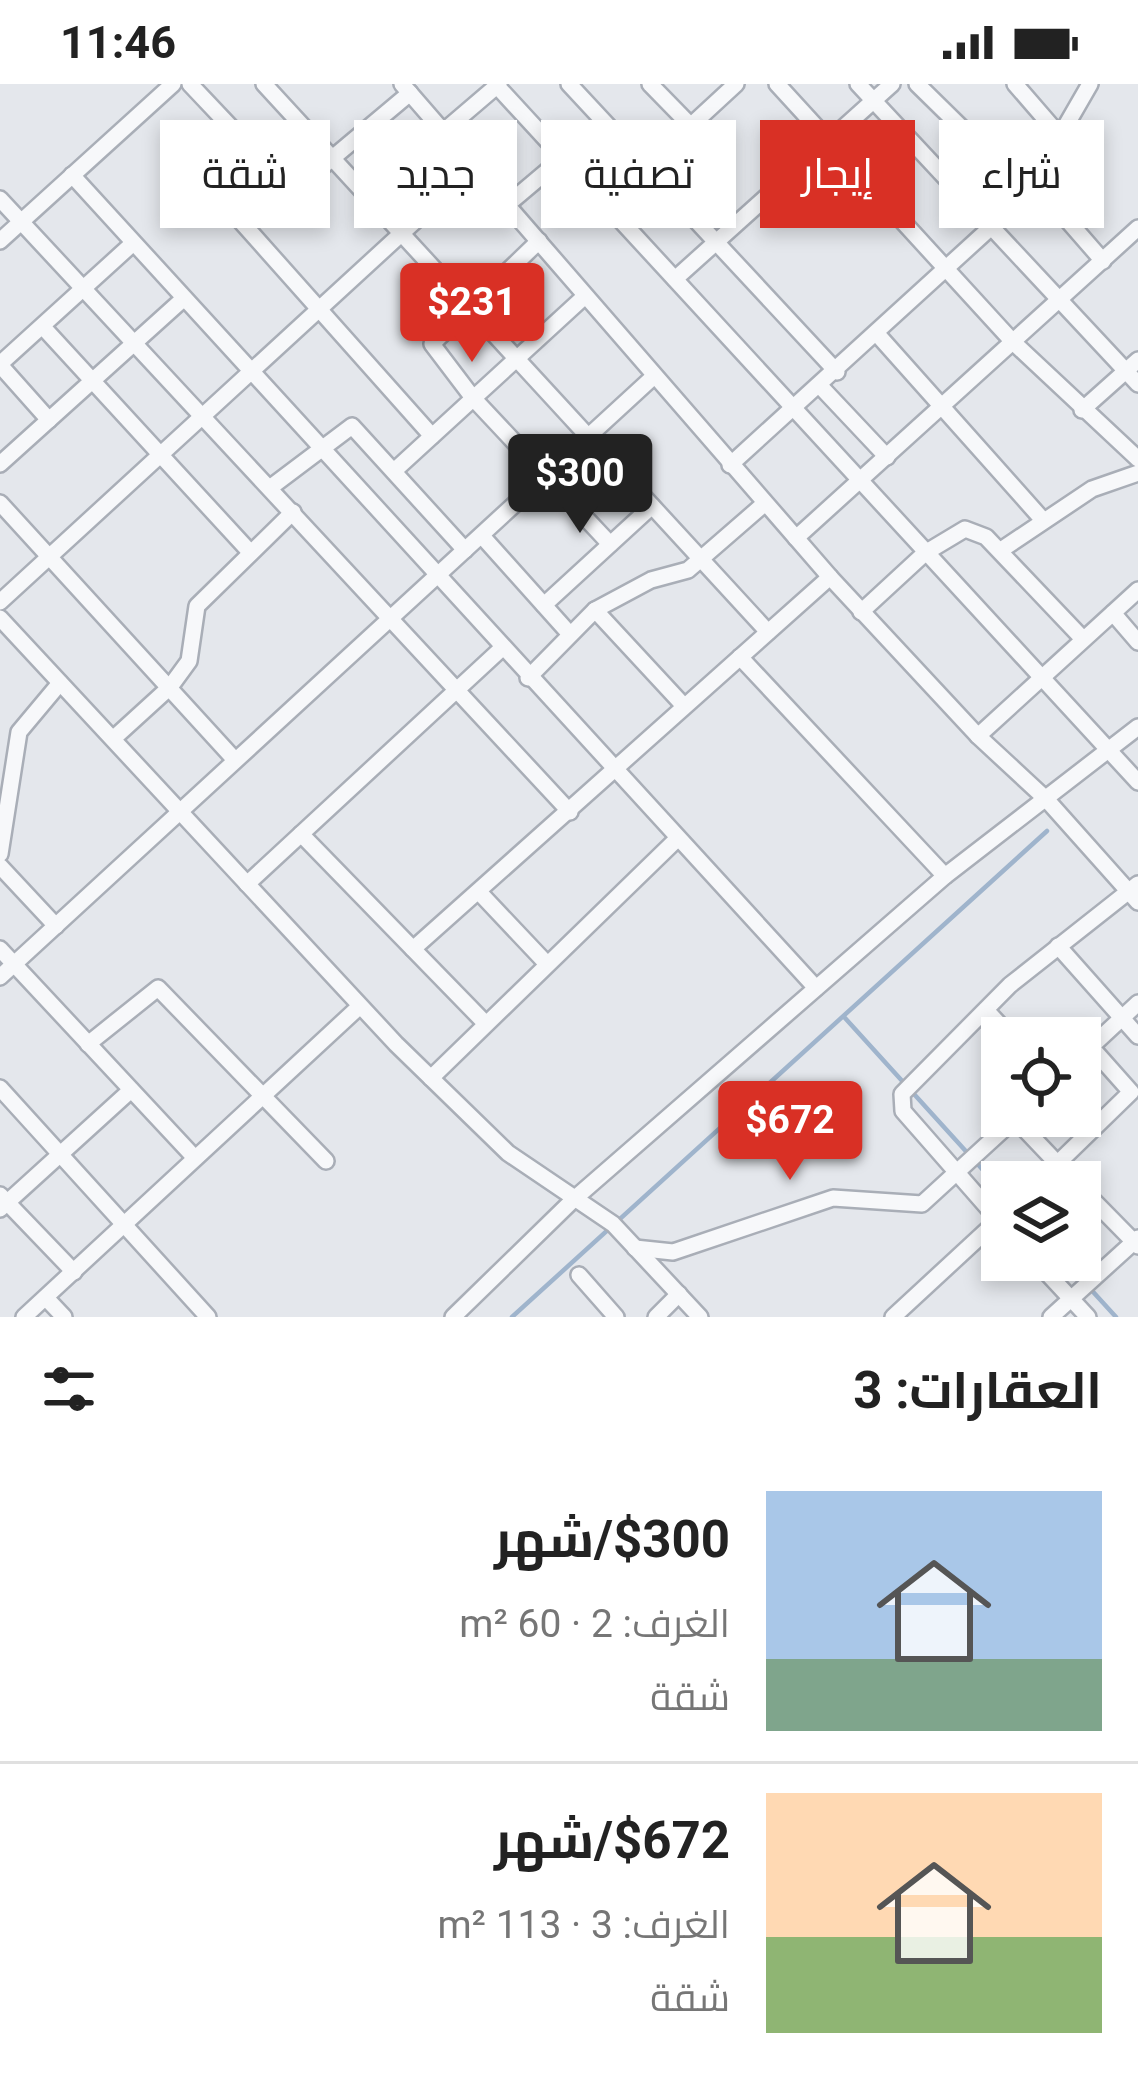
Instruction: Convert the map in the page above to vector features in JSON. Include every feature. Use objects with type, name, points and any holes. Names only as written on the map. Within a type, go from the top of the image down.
[{"type":"street","points":[[0,241],[173,84]]},
{"type":"street","points":[[190,84],[223,120]]},
{"type":"street","points":[[264,84],[768,632]]},
{"type":"street","points":[[569,84],[601,120]]},
{"type":"street","points":[[650,84],[685,120]]},
{"type":"street","points":[[696,120],[736,84]]},
{"type":"street","points":[[777,84],[809,120]]},
{"type":"street","points":[[858,84],[939,170]]},
{"type":"street","points":[[852,120],[892,84]]},
{"type":"street","points":[[917,84],[954,120]]},
{"type":"street","points":[[1015,84],[1046,120]]},
{"type":"street","points":[[1069,120],[1090,84]]},
{"type":"street","points":[[457,120],[498,85],[541,136]]},
{"type":"street","points":[[330,163],[405,88],[434,120]]},
{"type":"street","points":[[71,175],[816,988]]},
{"type":"street","points":[[517,197],[541,178]]},
{"type":"street","points":[[0,199],[137,341],[570,812]]},
{"type":"street","points":[[675,279],[760,203]]},
{"type":"street","points":[[517,215],[652,378],[861,612],[1135,892],[1058,946],[902,1094],[903,1111],[981,1201]]},
{"type":"street","points":[[248,228],[432,436]]},
{"type":"street","points":[[0,602],[405,228]]},
{"type":"street","points":[[626,228],[1138,782]]},
{"type":"street","points":[[703,228],[837,372]]},
{"type":"street","points":[[907,228],[1013,342],[1138,459]]},
{"type":"street","points":[[1074,228],[1102,261]]},
{"type":"street","points":[[796,538],[1138,228]]},
{"type":"street","points":[[730,465],[793,413],[989,229],[1057,302],[1134,372],[1082,410]]},
{"type":"street","points":[[539,241],[432,344],[473,398],[610,544]]},
{"type":"street","points":[[49,420],[0,364],[131,245]]},
{"type":"street","points":[[394,471],[584,296]]},
{"type":"street","points":[[0,464],[182,300]]},
{"type":"street","points":[[43,327],[249,551]]},
{"type":"street","points":[[878,335],[1042,519]]},
{"type":"street","points":[[0,976],[652,378]]},
{"type":"street","points":[[821,387],[887,457]]},
{"type":"street","points":[[271,487],[352,426],[465,550]]},
{"type":"street","points":[[1001,550],[1092,489],[1138,472]]},
{"type":"street","points":[[0,503],[236,760]]},
{"type":"street","points":[[529,678],[568,632],[595,610],[651,580],[678,576],[764,504]]},
{"type":"street","points":[[544,605],[652,506]]},
{"type":"street","points":[[114,738],[170,687],[193,652],[197,606],[293,512]]},
{"type":"street","points":[[861,612],[926,553],[965,529],[986,536],[1083,639]]},
{"type":"street","points":[[482,536],[568,632]]},
{"type":"street","points":[[413,949],[830,577]]},
{"type":"street","points":[[978,736],[1138,590]]},
{"type":"street","points":[[595,610],[685,706]]},
{"type":"street","points":[[1113,613],[1138,642]]},
{"type":"street","points":[[0,618],[430,1078],[508,1153],[615,1227],[700,1317]]},
{"type":"street","points":[[247,884],[501,649]]},
{"type":"street","points":[[740,657],[945,876]]},
{"type":"street","points":[[0,854],[19,732],[60,682]]},
{"type":"street","points":[[453,1317],[573,1200],[945,876],[1138,727]]},
{"type":"street","points":[[301,834],[485,1023]]},
{"type":"street","points":[[430,1078],[677,839]]},
{"type":"street","points":[[0,866],[56,926]]},
{"type":"street","points":[[478,892],[547,964]]},
{"type":"street","points":[[1058,946],[1138,1036]]},
{"type":"street","points":[[0,949],[195,1158]]},
{"type":"street","points":[[88,1044],[158,988],[266,1094],[326,1161]]},
{"type":"street","points":[[1101,1037],[1138,1003]]},
{"type":"street","points":[[25,1317],[360,1006]]},
{"type":"street","points":[[986,1010],[992,1017]]},
{"type":"street","points":[[1101,1065],[1131,1092],[1128,1101],[1101,1125]]},
{"type":"street","points":[[0,1088],[208,1317]]},
{"type":"street","points":[[74,1272],[3,1202],[131,1090]]},
{"type":"street","points":[[634,1248],[673,1252],[833,1198],[922,1204],[995,1137]]},
{"type":"street","points":[[1034,1137],[1055,1161]]},
{"type":"street","points":[[1061,1161],[1088,1137]]},
{"type":"street","points":[[1051,1317],[1136,1242],[1101,1207]]},
{"type":"street","points":[[893,1317],[981,1239]]},
{"type":"street","points":[[579,1275],[616,1317]]},
{"type":"street","points":[[1054,1281],[1088,1317]]},
{"type":"street","points":[[656,1317],[679,1294]]},
{"type":"street","points":[[46,1298],[64,1317]]},
{"type":"waterway","points":[[512,1317],[1047,831]]},
{"type":"waterway","points":[[845,1018],[981,1168]]},
{"type":"waterway","points":[[1083,1281],[1116,1317]]}]
